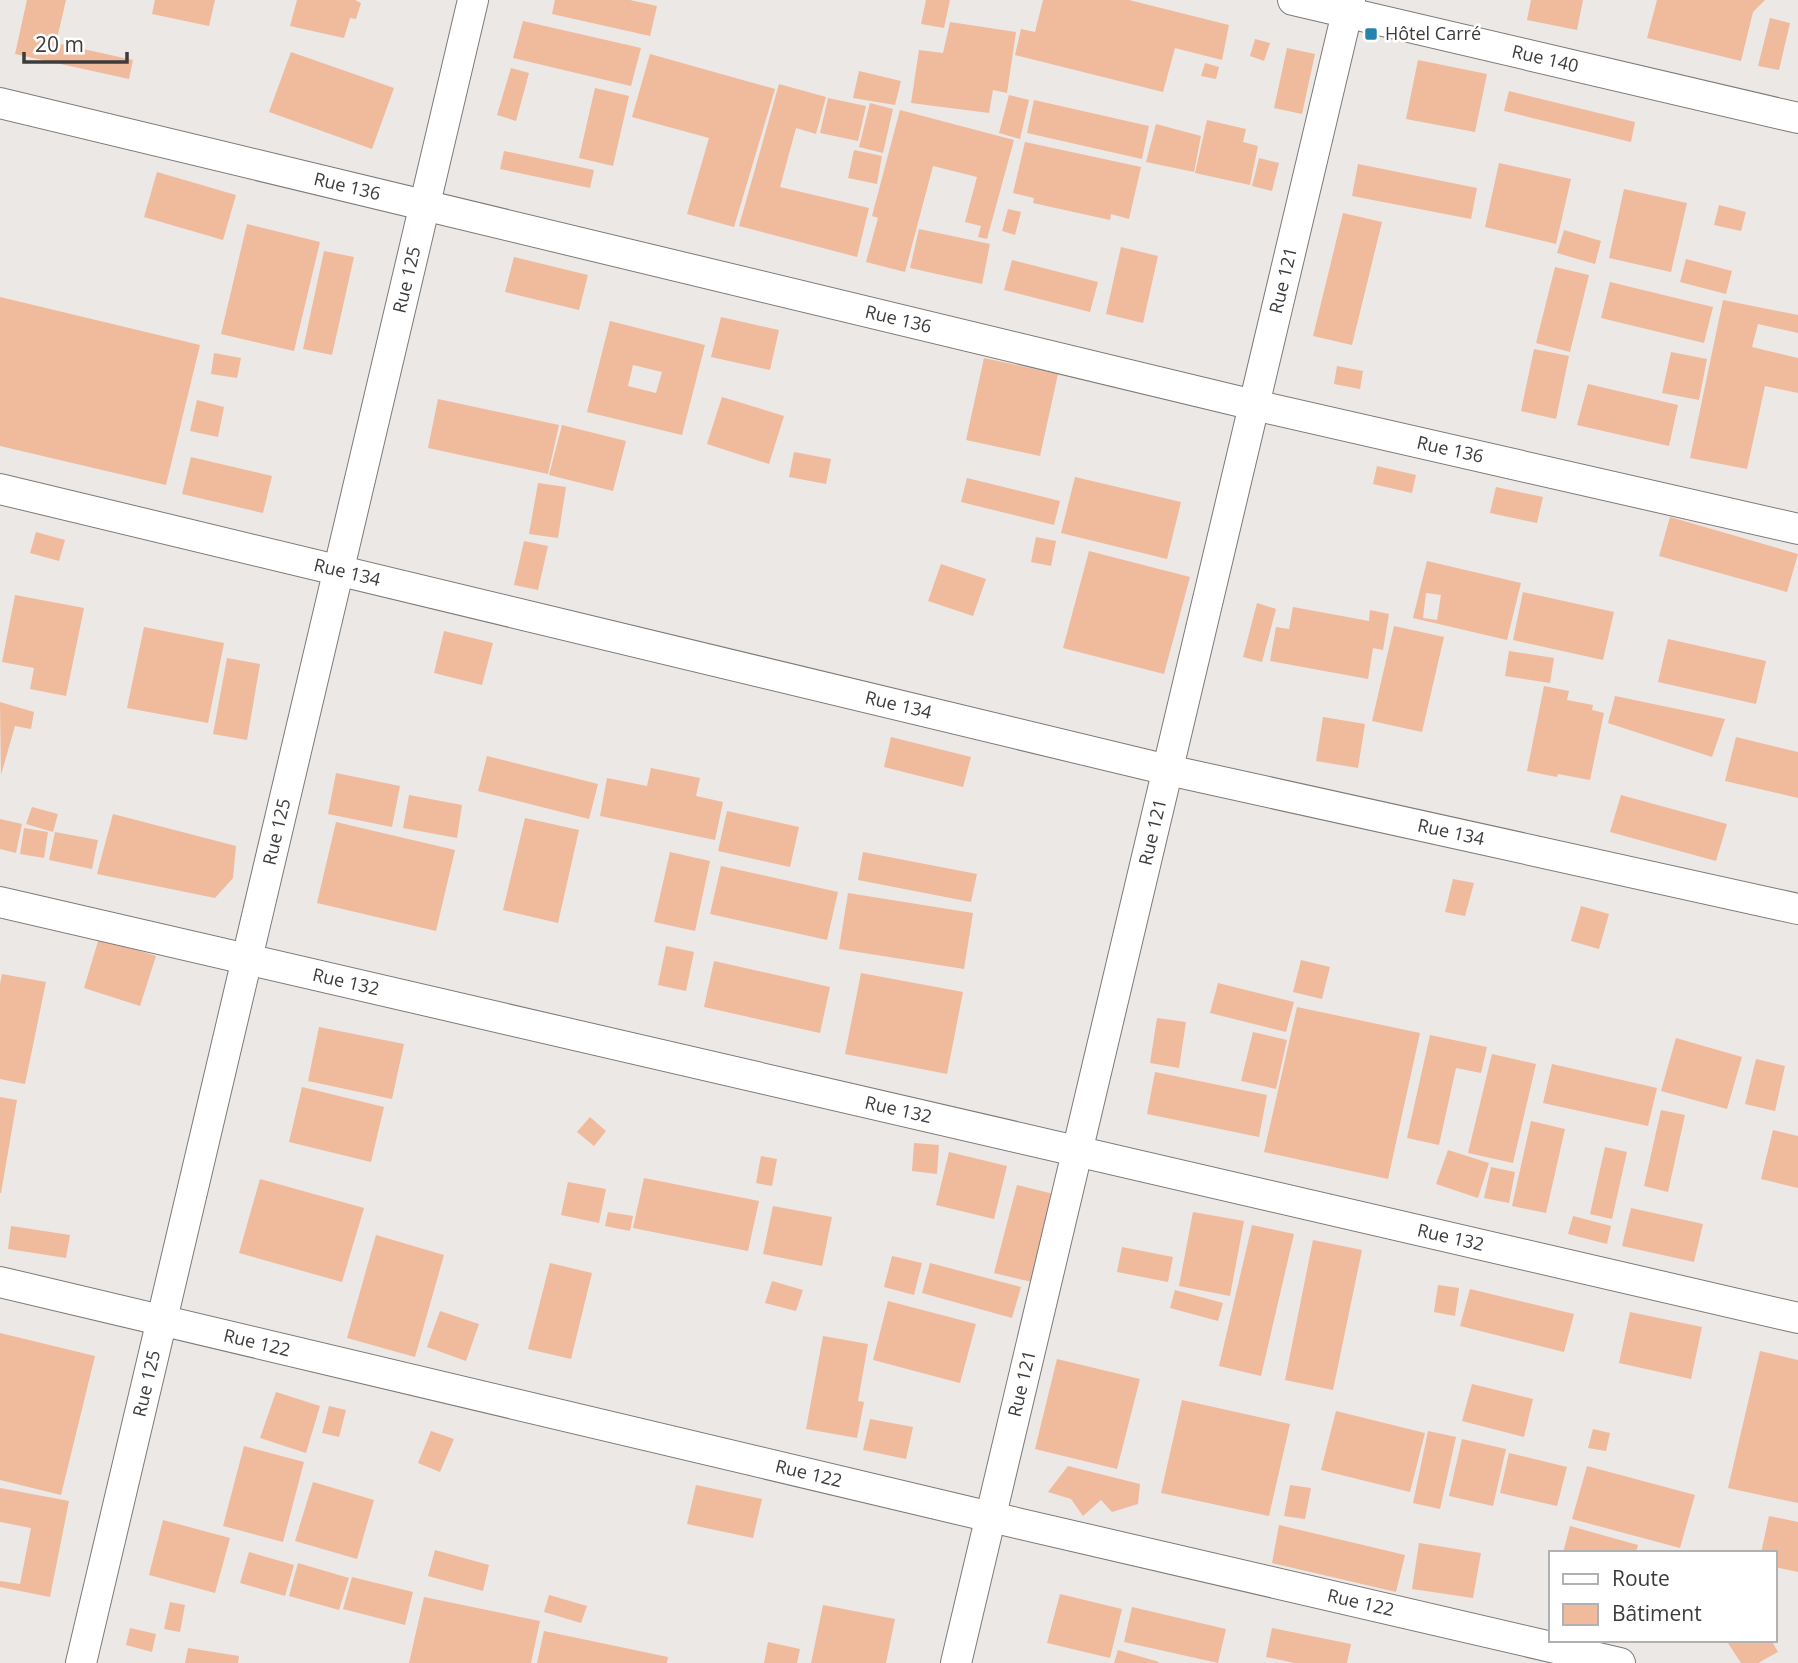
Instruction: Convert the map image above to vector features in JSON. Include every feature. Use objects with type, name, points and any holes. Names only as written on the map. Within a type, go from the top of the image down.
[{"type":"street","name":"Rue 125","points":[[81,1663],[473,0]]},
{"type":"street","name":"Rue 140","points":[[1293,0],[1349,6],[1798,118]]},
{"type":"street","name":"Rue 121","points":[[956,1663],[1349,6]]},
{"type":"street","name":"Rue 136","points":[[0,103],[1254,405],[1798,529]]},
{"type":"street","name":"Rue 134","points":[[0,489],[1168,770],[1798,909]]},
{"type":"street","name":"Rue 132","points":[[0,902],[1798,1318]]},
{"type":"street","name":"Rue 122","points":[[0,1282],[1620,1663]]},
{"type":"building","points":[[27,0],[66,0],[56,43],[133,60],[129,79],[15,54]]},
{"type":"building","points":[[155,0],[215,0],[209,26],[152,14]]},
{"type":"building","points":[[297,0],[355,0],[361,3],[356,19],[350,18],[344,38],[290,26]]},
{"type":"building","points":[[555,0],[630,0],[657,6],[650,36],[552,14]]},
{"type":"building","points":[[926,0],[950,0],[944,28],[921,24]]},
{"type":"building","points":[[1043,0],[1129,0],[1229,25],[1222,60],[1175,48],[1163,92],[1015,55],[1021,29],[1035,32]]},
{"type":"building","points":[[1531,0],[1583,0],[1577,30],[1527,20]]},
{"type":"building","points":[[1657,0],[1765,0],[1753,12],[1741,61],[1647,38]]},
{"type":"building","points":[[1770,18],[1790,23],[1779,70],[1758,66]]},
{"type":"building","points":[[523,21],[641,48],[631,86],[513,58]]},
{"type":"building","points":[[950,22],[1016,32],[1007,93],[993,90],[989,113],[911,103],[919,50],[943,53]]},
{"type":"building","points":[[1255,39],[1270,43],[1264,61],[1250,56]]},
{"type":"building","points":[[1287,48],[1315,54],[1302,114],[1274,108]]},
{"type":"building","points":[[291,52],[394,88],[372,149],[269,112]]},
{"type":"building","points":[[650,54],[775,89],[734,227],[687,214],[709,138],[632,117]]},
{"type":"building","points":[[1418,60],[1487,74],[1475,132],[1406,119]]},
{"type":"building","points":[[1205,63],[1219,67],[1216,79],[1201,76]]},
{"type":"building","points":[[511,68],[529,73],[516,121],[497,115]]},
{"type":"building","points":[[859,71],[901,81],[895,105],[853,98]]},
{"type":"building","points":[[779,84],[826,97],[816,134],[796,128],[780,187],[869,208],[857,257],[739,226]]},
{"type":"building","points":[[595,88],[629,96],[613,166],[579,158]]},
{"type":"building","points":[[1509,91],[1635,122],[1631,142],[1504,111]]},
{"type":"building","points":[[1009,95],[1029,100],[1020,139],[999,133]]},
{"type":"building","points":[[828,98],[866,106],[858,141],[820,133]]},
{"type":"building","points":[[1034,100],[1149,126],[1142,159],[1027,133]]},
{"type":"building","points":[[870,103],[893,109],[883,153],[859,147]]},
{"type":"building","points":[[900,110],[1014,140],[987,239],[978,237],[981,226],[965,222],[977,177],[933,166],[905,272],[866,262],[878,218],[872,216]]},
{"type":"building","points":[[1207,120],[1246,129],[1243,142],[1258,146],[1250,185],[1195,173]]},
{"type":"building","points":[[1156,124],[1201,136],[1194,172],[1146,162]]},
{"type":"building","points":[[1025,142],[1141,167],[1129,219],[1111,214],[1110,220],[1033,203],[1034,198],[1013,193]]},
{"type":"building","points":[[854,150],[882,156],[877,184],[848,178]]},
{"type":"building","points":[[504,151],[594,170],[590,188],[500,169]]},
{"type":"building","points":[[1259,158],[1279,163],[1272,191],[1252,186]]},
{"type":"building","points":[[1499,163],[1571,179],[1556,244],[1485,227]]},
{"type":"building","points":[[1358,164],[1477,188],[1471,219],[1352,196]]},
{"type":"building","points":[[157,172],[236,195],[223,240],[144,217]]},
{"type":"building","points":[[1624,189],[1687,203],[1671,272],[1609,258]]},
{"type":"building","points":[[1719,205],[1746,212],[1741,231],[1714,225]]},
{"type":"building","points":[[1008,209],[1021,212],[1015,235],[1002,231]]},
{"type":"building","points":[[1343,213],[1382,222],[1352,345],[1313,336]]},
{"type":"building","points":[[247,224],[320,242],[294,351],[221,334]]},
{"type":"building","points":[[919,229],[990,244],[982,284],[910,268]]},
{"type":"building","points":[[1564,230],[1601,241],[1595,264],[1557,253]]},
{"type":"building","points":[[1121,247],[1158,256],[1143,323],[1106,314]]},
{"type":"building","points":[[324,251],[354,257],[332,355],[303,349]]},
{"type":"building","points":[[514,257],[588,275],[579,310],[505,292]]},
{"type":"building","points":[[1686,259],[1732,271],[1726,294],[1680,282]]},
{"type":"building","points":[[1012,260],[1098,282],[1090,312],[1004,290]]},
{"type":"building","points":[[1555,267],[1589,275],[1570,352],[1536,343]]},
{"type":"building","points":[[1610,282],[1713,307],[1704,343],[1601,318]]},
{"type":"building","points":[[0,297],[200,345],[166,485],[0,446]]},
{"type":"building","points":[[1723,300],[1798,315],[1798,333],[1758,324],[1752,347],[1798,358],[1798,393],[1765,386],[1747,469],[1690,458]]},
{"type":"building","points":[[721,317],[779,330],[770,370],[711,357]]},
{"type":"building","points":[[610,321],[705,345],[682,435],[587,412]],"holes":[[[633,365],[662,372],[656,393],[628,386]]]},
{"type":"building","points":[[1534,349],[1569,356],[1556,419],[1521,411]]},
{"type":"building","points":[[1671,352],[1707,359],[1699,400],[1662,393]]},
{"type":"building","points":[[214,353],[241,358],[237,378],[211,374]]},
{"type":"building","points":[[984,358],[1058,374],[1040,456],[966,440]]},
{"type":"building","points":[[1337,366],[1363,371],[1360,389],[1334,384]]},
{"type":"building","points":[[1588,384],[1678,405],[1669,446],[1577,425]]},
{"type":"building","points":[[722,397],[784,416],[769,464],[707,444]]},
{"type":"building","points":[[438,399],[559,425],[548,474],[428,448]]},
{"type":"building","points":[[197,400],[224,407],[218,437],[190,431]]},
{"type":"building","points":[[562,425],[626,441],[613,491],[549,475]]},
{"type":"building","points":[[794,452],[831,459],[826,484],[789,477]]},
{"type":"building","points":[[191,457],[272,476],[263,513],[182,494]]},
{"type":"building","points":[[1377,466],[1416,475],[1412,493],[1373,484]]},
{"type":"building","points":[[1075,477],[1181,502],[1167,559],[1061,533]]},
{"type":"building","points":[[967,478],[1060,501],[1054,525],[961,502]]},
{"type":"building","points":[[538,483],[566,487],[558,538],[529,534]]},
{"type":"building","points":[[1496,487],[1543,497],[1537,523],[1490,513]]},
{"type":"building","points":[[1670,517],[1798,554],[1787,592],[1659,556]]},
{"type":"building","points":[[36,532],[65,540],[59,561],[30,553]]},
{"type":"building","points":[[1036,537],[1056,541],[1051,566],[1031,562]]},
{"type":"building","points":[[524,541],[548,546],[538,590],[514,585]]},
{"type":"building","points":[[1089,551],[1190,577],[1164,674],[1063,648]]},
{"type":"building","points":[[1427,561],[1521,583],[1507,640],[1413,618]],"holes":[[[1426,593],[1441,595],[1437,620],[1423,618]]]},
{"type":"building","points":[[941,564],[986,579],[973,616],[928,601]]},
{"type":"building","points":[[1523,592],[1614,612],[1603,660],[1513,640]]},
{"type":"building","points":[[15,595],[84,608],[66,696],[30,689],[34,668],[2,662]]},
{"type":"building","points":[[1257,603],[1276,609],[1262,662],[1243,657]]},
{"type":"building","points":[[1293,607],[1369,621],[1370,610],[1389,614],[1383,650],[1373,648],[1368,679],[1270,661],[1276,627],[1289,629]]},
{"type":"building","points":[[1394,626],[1444,637],[1422,732],[1372,721]]},
{"type":"building","points":[[144,627],[224,643],[208,723],[127,708]]},
{"type":"building","points":[[444,631],[493,643],[482,685],[434,673]]},
{"type":"building","points":[[1668,639],[1766,661],[1756,704],[1658,682]]},
{"type":"building","points":[[1509,651],[1554,658],[1550,683],[1505,676]]},
{"type":"building","points":[[227,658],[260,664],[247,740],[213,734]]},
{"type":"building","points":[[1544,686],[1569,691],[1567,700],[1593,705],[1592,710],[1604,713],[1590,780],[1527,771]]},
{"type":"building","points":[[1615,696],[1725,719],[1712,757],[1608,723]]},
{"type":"building","points":[[0,702],[34,712],[31,729],[15,726],[1,775]]},
{"type":"building","points":[[1323,717],[1365,724],[1358,768],[1316,761]]},
{"type":"building","points":[[891,737],[971,757],[963,787],[884,767]]},
{"type":"building","points":[[1736,737],[1798,752],[1798,798],[1725,781]]},
{"type":"building","points":[[487,756],[598,784],[589,819],[478,791]]},
{"type":"building","points":[[651,768],[700,778],[696,796],[723,802],[715,840],[600,816],[607,778],[647,786]]},
{"type":"building","points":[[336,773],[400,786],[392,827],[328,814]]},
{"type":"building","points":[[409,795],[462,805],[457,838],[403,828]]},
{"type":"building","points":[[1621,795],[1727,824],[1716,861],[1610,832]]},
{"type":"building","points":[[32,807],[58,814],[53,832],[26,824]]},
{"type":"building","points":[[727,811],[799,827],[790,867],[718,851]]},
{"type":"building","points":[[113,814],[236,846],[233,878],[215,898],[97,874]]},
{"type":"building","points":[[525,818],[579,830],[558,923],[503,910]]},
{"type":"building","points":[[0,819],[22,824],[16,853],[0,849]]},
{"type":"building","points":[[336,822],[455,850],[436,931],[317,903]]},
{"type":"building","points":[[24,828],[48,832],[44,858],[20,854]]},
{"type":"building","points":[[55,832],[98,840],[92,869],[49,860]]},
{"type":"building","points":[[670,852],[710,861],[695,931],[654,922]]},
{"type":"building","points":[[863,852],[977,874],[971,902],[858,880]]},
{"type":"building","points":[[721,866],[838,892],[827,940],[710,914]]},
{"type":"building","points":[[1453,879],[1474,883],[1465,916],[1445,912]]},
{"type":"building","points":[[848,893],[973,913],[964,969],[839,949]]},
{"type":"building","points":[[1581,906],[1609,914],[1599,949],[1571,941]]},
{"type":"building","points":[[99,938],[156,956],[140,1006],[84,988]]},
{"type":"building","points":[[666,946],[694,952],[686,991],[658,985]]},
{"type":"building","points":[[1301,960],[1330,967],[1322,999],[1293,992]]},
{"type":"building","points":[[714,961],[830,987],[820,1033],[704,1007]]},
{"type":"building","points":[[861,973],[963,992],[947,1074],[845,1054]]},
{"type":"building","points":[[2,974],[46,982],[25,1084],[0,1079]]},
{"type":"building","points":[[1218,983],[1294,1002],[1286,1032],[1210,1013]]},
{"type":"building","points":[[1297,1007],[1420,1033],[1388,1179],[1264,1152]]},
{"type":"building","points":[[1157,1018],[1186,1022],[1179,1068],[1150,1063]]},
{"type":"building","points":[[319,1027],[404,1044],[392,1099],[308,1081]]},
{"type":"building","points":[[1253,1032],[1287,1040],[1276,1089],[1241,1081]]},
{"type":"building","points":[[1430,1035],[1487,1047],[1481,1073],[1456,1068],[1439,1145],[1407,1138]]},
{"type":"building","points":[[1676,1038],[1742,1057],[1727,1109],[1661,1091]]},
{"type":"building","points":[[1492,1054],[1536,1064],[1513,1163],[1468,1153]]},
{"type":"building","points":[[1756,1059],[1785,1066],[1775,1111],[1745,1104]]},
{"type":"building","points":[[1552,1064],[1657,1088],[1648,1126],[1543,1103]]},
{"type":"building","points":[[1155,1072],[1267,1095],[1259,1137],[1147,1114]]},
{"type":"building","points":[[302,1087],[384,1107],[371,1162],[289,1142]]},
{"type":"building","points":[[0,1097],[17,1100],[1,1193],[0,1193]]},
{"type":"building","points":[[1661,1110],[1685,1115],[1668,1192],[1644,1186]]},
{"type":"building","points":[[590,1117],[606,1131],[594,1146],[577,1132]]},
{"type":"building","points":[[1531,1121],[1565,1129],[1546,1213],[1512,1206]]},
{"type":"building","points":[[1773,1130],[1798,1136],[1798,1188],[1761,1179]]},
{"type":"building","points":[[914,1143],[939,1145],[937,1174],[912,1171]]},
{"type":"building","points":[[1605,1147],[1627,1152],[1612,1219],[1590,1214]]},
{"type":"building","points":[[1448,1150],[1489,1163],[1478,1198],[1436,1184]]},
{"type":"building","points":[[949,1152],[1007,1166],[994,1219],[936,1205]]},
{"type":"building","points":[[761,1156],[777,1159],[772,1186],[756,1183]]},
{"type":"building","points":[[1491,1167],[1515,1172],[1509,1203],[1484,1198]]},
{"type":"building","points":[[644,1178],[759,1201],[748,1251],[633,1228]]},
{"type":"building","points":[[260,1179],[364,1208],[342,1282],[239,1253]]},
{"type":"building","points":[[568,1182],[606,1189],[599,1223],[561,1215]]},
{"type":"building","points":[[1017,1185],[1054,1194],[1032,1282],[994,1273]]},
{"type":"building","points":[[773,1206],[832,1217],[822,1266],[763,1254]]},
{"type":"building","points":[[1631,1208],[1703,1224],[1694,1262],[1622,1246]]},
{"type":"building","points":[[608,1212],[633,1216],[630,1231],[605,1226]]},
{"type":"building","points":[[1193,1212],[1244,1221],[1230,1296],[1179,1286]]},
{"type":"building","points":[[1573,1216],[1611,1226],[1607,1244],[1568,1234]]},
{"type":"building","points":[[1252,1225],[1294,1234],[1261,1376],[1219,1366]]},
{"type":"building","points":[[11,1226],[70,1235],[66,1258],[8,1249]]},
{"type":"building","points":[[376,1235],[444,1255],[415,1357],[347,1338]]},
{"type":"building","points":[[1313,1240],[1362,1250],[1333,1390],[1285,1380]]},
{"type":"building","points":[[1122,1247],[1173,1257],[1168,1282],[1117,1272]]},
{"type":"building","points":[[892,1256],[922,1263],[914,1295],[884,1287]]},
{"type":"building","points":[[550,1263],[592,1273],[571,1359],[528,1349]]},
{"type":"building","points":[[930,1263],[1021,1287],[1012,1318],[922,1293]]},
{"type":"building","points":[[772,1281],[803,1290],[796,1311],[765,1303]]},
{"type":"building","points":[[1438,1285],[1459,1288],[1455,1316],[1434,1312]]},
{"type":"building","points":[[1470,1289],[1574,1314],[1564,1352],[1460,1326]]},
{"type":"building","points":[[1175,1290],[1223,1303],[1218,1321],[1170,1308]]},
{"type":"building","points":[[888,1301],[976,1324],[960,1383],[873,1360]]},
{"type":"building","points":[[440,1311],[479,1324],[466,1361],[427,1347]]},
{"type":"building","points":[[1630,1312],[1702,1327],[1691,1379],[1619,1363]]},
{"type":"building","points":[[0,1333],[95,1356],[61,1495],[0,1480]]},
{"type":"building","points":[[823,1336],[868,1344],[858,1401],[864,1402],[857,1438],[806,1429]]},
{"type":"building","points":[[1760,1351],[1798,1360],[1798,1503],[1728,1488]]},
{"type":"building","points":[[1057,1359],[1140,1379],[1117,1469],[1035,1449]]},
{"type":"building","points":[[1472,1384],[1533,1399],[1524,1437],[1462,1421]]},
{"type":"building","points":[[276,1392],[320,1406],[306,1453],[260,1438]]},
{"type":"building","points":[[1182,1400],[1290,1424],[1269,1516],[1161,1493]]},
{"type":"building","points":[[329,1406],[346,1410],[339,1437],[322,1433]]},
{"type":"building","points":[[1336,1411],[1425,1433],[1410,1492],[1321,1470]]},
{"type":"building","points":[[870,1419],[913,1427],[906,1459],[863,1450]]},
{"type":"building","points":[[1593,1429],[1610,1433],[1606,1451],[1588,1448]]},
{"type":"building","points":[[431,1431],[454,1439],[440,1472],[418,1463]]},
{"type":"building","points":[[1428,1431],[1456,1437],[1440,1509],[1413,1503]]},
{"type":"building","points":[[1462,1439],[1506,1449],[1493,1506],[1449,1496]]},
{"type":"building","points":[[244,1446],[304,1462],[283,1542],[223,1526]]},
{"type":"building","points":[[1509,1453],[1567,1467],[1557,1506],[1500,1493]]},
{"type":"building","points":[[1068,1466],[1140,1484],[1138,1504],[1112,1512],[1101,1500],[1083,1516],[1071,1499],[1048,1492]]},
{"type":"building","points":[[1587,1466],[1695,1495],[1680,1548],[1572,1519]]},
{"type":"building","points":[[313,1482],[374,1500],[357,1559],[295,1541]]},
{"type":"building","points":[[696,1485],[762,1499],[753,1538],[687,1524]]},
{"type":"building","points":[[1290,1485],[1311,1488],[1305,1519],[1284,1516]]},
{"type":"building","points":[[0,1488],[69,1501],[50,1597],[0,1587],[0,1581],[20,1584],[31,1528],[0,1522]]},
{"type":"building","points":[[1769,1516],[1798,1522],[1798,1572],[1777,1567],[1777,1551],[1761,1551]]},
{"type":"building","points":[[163,1520],[230,1538],[215,1593],[149,1575]]},
{"type":"building","points":[[1279,1525],[1405,1555],[1396,1592],[1272,1563]]},
{"type":"building","points":[[1570,1526],[1638,1545],[1636,1551],[1564,1551]]},
{"type":"building","points":[[1419,1543],[1481,1553],[1473,1598],[1412,1589]]},
{"type":"building","points":[[435,1550],[489,1565],[483,1591],[428,1576]]},
{"type":"building","points":[[249,1552],[294,1565],[285,1596],[240,1583]]},
{"type":"building","points":[[298,1563],[349,1578],[339,1610],[289,1596]]},
{"type":"building","points":[[352,1577],[413,1592],[405,1625],[343,1609]]},
{"type":"building","points":[[1060,1594],[1122,1609],[1110,1658],[1047,1643]]},
{"type":"building","points":[[549,1595],[587,1606],[581,1623],[544,1612]]},
{"type":"building","points":[[424,1597],[540,1621],[531,1663],[409,1663]]},
{"type":"building","points":[[170,1602],[185,1605],[180,1632],[164,1629]]},
{"type":"building","points":[[823,1605],[895,1619],[886,1663],[811,1663]]},
{"type":"building","points":[[1132,1607],[1226,1629],[1218,1663],[1124,1642]]},
{"type":"building","points":[[130,1628],[156,1634],[152,1652],[126,1645]]},
{"type":"building","points":[[1272,1628],[1351,1644],[1347,1663],[1294,1663],[1266,1657]]},
{"type":"building","points":[[544,1631],[668,1657],[667,1663],[537,1663]]},
{"type":"building","points":[[768,1642],[800,1649],[797,1663],[764,1663]]},
{"type":"building","points":[[1727,1642],[1772,1642],[1778,1652],[1758,1663],[1741,1663]]},
{"type":"building","points":[[188,1648],[239,1656],[238,1663],[185,1663]]},
{"type":"building","points":[[1118,1650],[1159,1662],[1114,1663]]},
{"type":"place","name":"Hôtel Carré","points":[[1371,34]]}]
